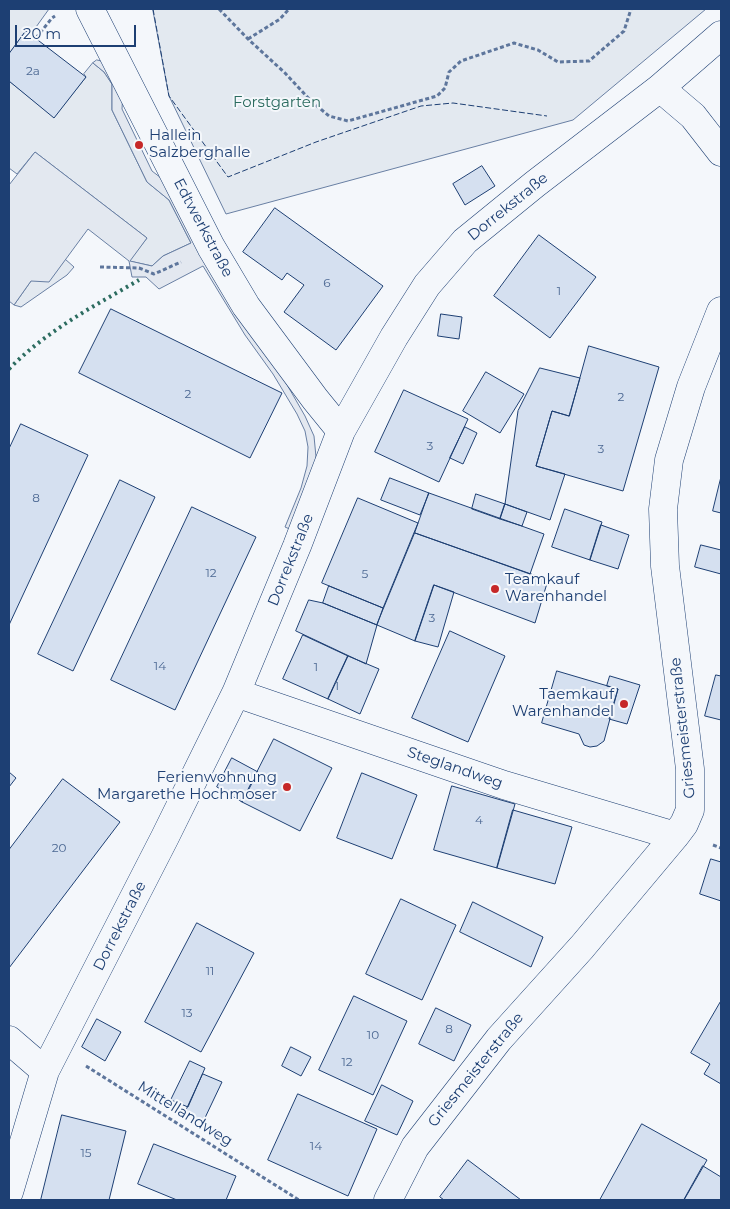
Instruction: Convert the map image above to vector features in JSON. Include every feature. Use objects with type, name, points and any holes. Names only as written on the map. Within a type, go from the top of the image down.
[{"type":"street","name":"Edtwerkstraße","points":[[90,9],[211,247],[246,306],[314,399],[341,431]]},
{"type":"street","name":"Dorrekstraße","points":[[9,1192],[51,1060],[236,693],[298,546],[341,431],[394,337],[427,285],[466,241],[535,184],[660,88],[721,35]]},
{"type":"street","points":[[660,88],[693,116],[721,152]]},
{"type":"street","name":"Griesmeisterstraße","points":[[388,1200],[415,1147],[499,1039],[582,947],[675,836],[684,824],[690,810],[690,769],[665,566],[663,509],[671,451],[691,387],[721,311]]},
{"type":"street","name":"Steglandweg","points":[[236,693],[504,785],[675,836]]},
{"type":"street","points":[[9,1040],[51,1060]]},
{"type":"path","points":[[219,9],[311,101],[329,116],[348,121],[436,96],[445,88],[449,72],[461,61],[514,43],[538,50],[558,62],[589,61],[624,31],[631,9]]},
{"type":"path","points":[[248,39],[280,19],[288,9]]},
{"type":"path","points":[[36,38],[52,18],[59,15]]},
{"type":"path","points":[[100,267],[139,268],[154,274],[211,247]]},
{"type":"path","name":"Mittellandweg","points":[[51,1060],[300,1200]]},
{"type":"green space","points":[[9,9],[49,9],[31,34],[26,31],[9,54]]},
{"type":"green space","name":"Forstgarten","points":[[153,9],[706,9],[573,120],[226,214],[169,96]]},
{"type":"green space","points":[[93,63],[104,72],[112,84],[112,110],[147,182],[169,200],[191,243],[163,256],[152,266],[129,261],[147,238],[35,152],[17,174],[9,168],[9,81],[54,117],[86,77],[84,74]]},
{"type":"green space","points":[[9,251],[49,281],[65,259],[74,267],[67,275],[21,307],[14,305],[31,281]]},
{"type":"shaded area","points":[[97,60],[106,62],[123,91],[122,109],[152,171],[174,188],[305,416],[314,436],[316,457],[313,478],[294,531],[285,527],[301,488],[307,466],[308,447],[305,431],[273,374],[245,335],[203,266],[159,289],[146,277],[132,277],[129,261],[88,229],[49,282],[31,281],[14,305],[9,301],[9,185],[35,152],[147,238],[130,261],[152,266],[163,256],[191,243],[169,200],[147,182],[112,110],[112,84],[104,72],[93,63]]},
{"type":"building","points":[[26,31],[86,77],[54,118],[9,81],[9,54]]},
{"type":"building","points":[[482,166],[495,186],[465,205],[453,184]]},
{"type":"building","points":[[275,208],[383,286],[336,350],[284,312],[304,285],[287,273],[282,280],[243,252]]},
{"type":"building","points":[[539,235],[596,277],[550,338],[494,296]]},
{"type":"building","points":[[111,309],[282,393],[250,458],[79,373]]},
{"type":"building","points":[[441,314],[462,317],[459,339],[438,336]]},
{"type":"building","points":[[589,346],[659,367],[623,491],[536,466],[552,411],[569,416]]},
{"type":"building","points":[[540,368],[580,378],[569,416],[552,411],[536,466],[565,474],[550,520],[505,504],[518,411]]},
{"type":"building","points":[[486,372],[524,394],[500,433],[463,411]]},
{"type":"building","points":[[404,390],[468,419],[439,482],[375,452]]},
{"type":"building","points":[[21,424],[88,455],[9,625],[9,449]]},
{"type":"building","points":[[465,427],[477,433],[463,464],[450,458]]},
{"type":"building","points":[[721,477],[721,513],[713,511]]},
{"type":"building","points":[[390,478],[429,493],[420,515],[381,500]]},
{"type":"building","points":[[120,480],[155,497],[73,671],[38,654]]},
{"type":"building","points":[[429,493],[544,534],[530,574],[415,533]]},
{"type":"building","points":[[476,494],[505,504],[500,519],[472,509]]},
{"type":"building","points":[[358,498],[418,523],[383,608],[322,583]]},
{"type":"building","points":[[505,504],[527,512],[522,526],[500,519]]},
{"type":"building","points":[[192,507],[256,537],[175,710],[111,680]]},
{"type":"building","points":[[565,509],[602,522],[590,560],[552,547]]},
{"type":"building","points":[[601,525],[629,535],[618,569],[590,560]]},
{"type":"building","name":"Teamkauf Warenhandel","points":[[415,533],[548,580],[535,623],[434,585],[415,641],[377,625]]},
{"type":"building","points":[[701,545],[721,550],[721,574],[695,567]]},
{"type":"building","points":[[434,585],[454,592],[438,647],[415,641]]},
{"type":"building","points":[[329,586],[383,608],[377,625],[323,603]]},
{"type":"building","points":[[309,600],[323,603],[377,625],[366,664],[296,631]]},
{"type":"building","points":[[450,631],[505,656],[468,742],[412,718]]},
{"type":"building","points":[[303,635],[348,656],[328,699],[283,679]]},
{"type":"building","points":[[348,656],[379,669],[360,714],[328,699]]},
{"type":"building","points":[[557,671],[618,689],[604,741],[597,746],[590,747],[584,745],[579,734],[542,723]]},
{"type":"building","points":[[716,675],[721,676],[721,720],[705,716]]},
{"type":"building","name":"Taemkauf Warenhandel","points":[[610,676],[640,685],[627,724],[609,719],[618,689],[607,686]]},
{"type":"building","name":"Ferienwohnung Margarethe Hochmoser","points":[[274,739],[332,768],[300,831],[242,802]]},
{"type":"building","points":[[232,758],[258,772],[242,802],[217,787]]},
{"type":"building","points":[[9,772],[16,778],[9,787]]},
{"type":"building","points":[[362,773],[417,795],[392,859],[337,838]]},
{"type":"building","points":[[63,779],[120,822],[9,968],[9,850]]},
{"type":"building","points":[[452,786],[515,804],[497,868],[434,850]]},
{"type":"building","points":[[513,810],[572,827],[555,884],[497,868]]},
{"type":"building","points":[[711,859],[721,862],[721,901],[700,894]]},
{"type":"building","points":[[401,899],[456,925],[422,1000],[366,974]]},
{"type":"building","points":[[473,902],[543,937],[531,967],[460,932]]},
{"type":"building","points":[[197,923],[254,953],[201,1052],[145,1022]]},
{"type":"building","points":[[354,996],[407,1021],[373,1095],[319,1070]]},
{"type":"building","points":[[721,1001],[721,1084],[704,1074],[710,1064],[691,1053]]},
{"type":"building","points":[[436,1008],[471,1025],[454,1061],[419,1044]]},
{"type":"building","points":[[97,1019],[121,1032],[105,1061],[82,1047]]},
{"type":"building","points":[[291,1047],[311,1057],[301,1076],[282,1066]]},
{"type":"building","points":[[190,1061],[205,1068],[188,1107],[171,1100]]},
{"type":"building","points":[[203,1074],[222,1082],[203,1122],[185,1113]]},
{"type":"building","points":[[382,1085],[413,1101],[397,1135],[365,1121]]},
{"type":"building","points":[[298,1094],[377,1129],[348,1196],[268,1160]]},
{"type":"building","points":[[62,1115],[126,1131],[109,1200],[41,1200]]},
{"type":"building","points":[[642,1124],[707,1160],[684,1200],[600,1200]]},
{"type":"building","points":[[154,1144],[236,1176],[226,1200],[177,1200],[138,1184]]},
{"type":"building","points":[[468,1160],[521,1200],[444,1200],[440,1197]]},
{"type":"building","points":[[703,1166],[721,1177],[721,1200],[684,1200]]},
{"type":"hedge","points":[[9,369],[23,355],[55,331],[139,280]]},
{"type":"fence","points":[[153,9],[169,96],[228,177],[316,142],[421,106],[453,103],[547,116]]},
{"type":"place","name":"Hallein Salzberghalle","points":[[139,145]]},
{"type":"place","name":"Teamkauf Warenhandel","points":[[495,589]]},
{"type":"place","name":"Taemkauf Warenhandel","points":[[624,704]]},
{"type":"place","name":"Ferienwohnung Margarethe Hochmoser","points":[[287,787]]}]
